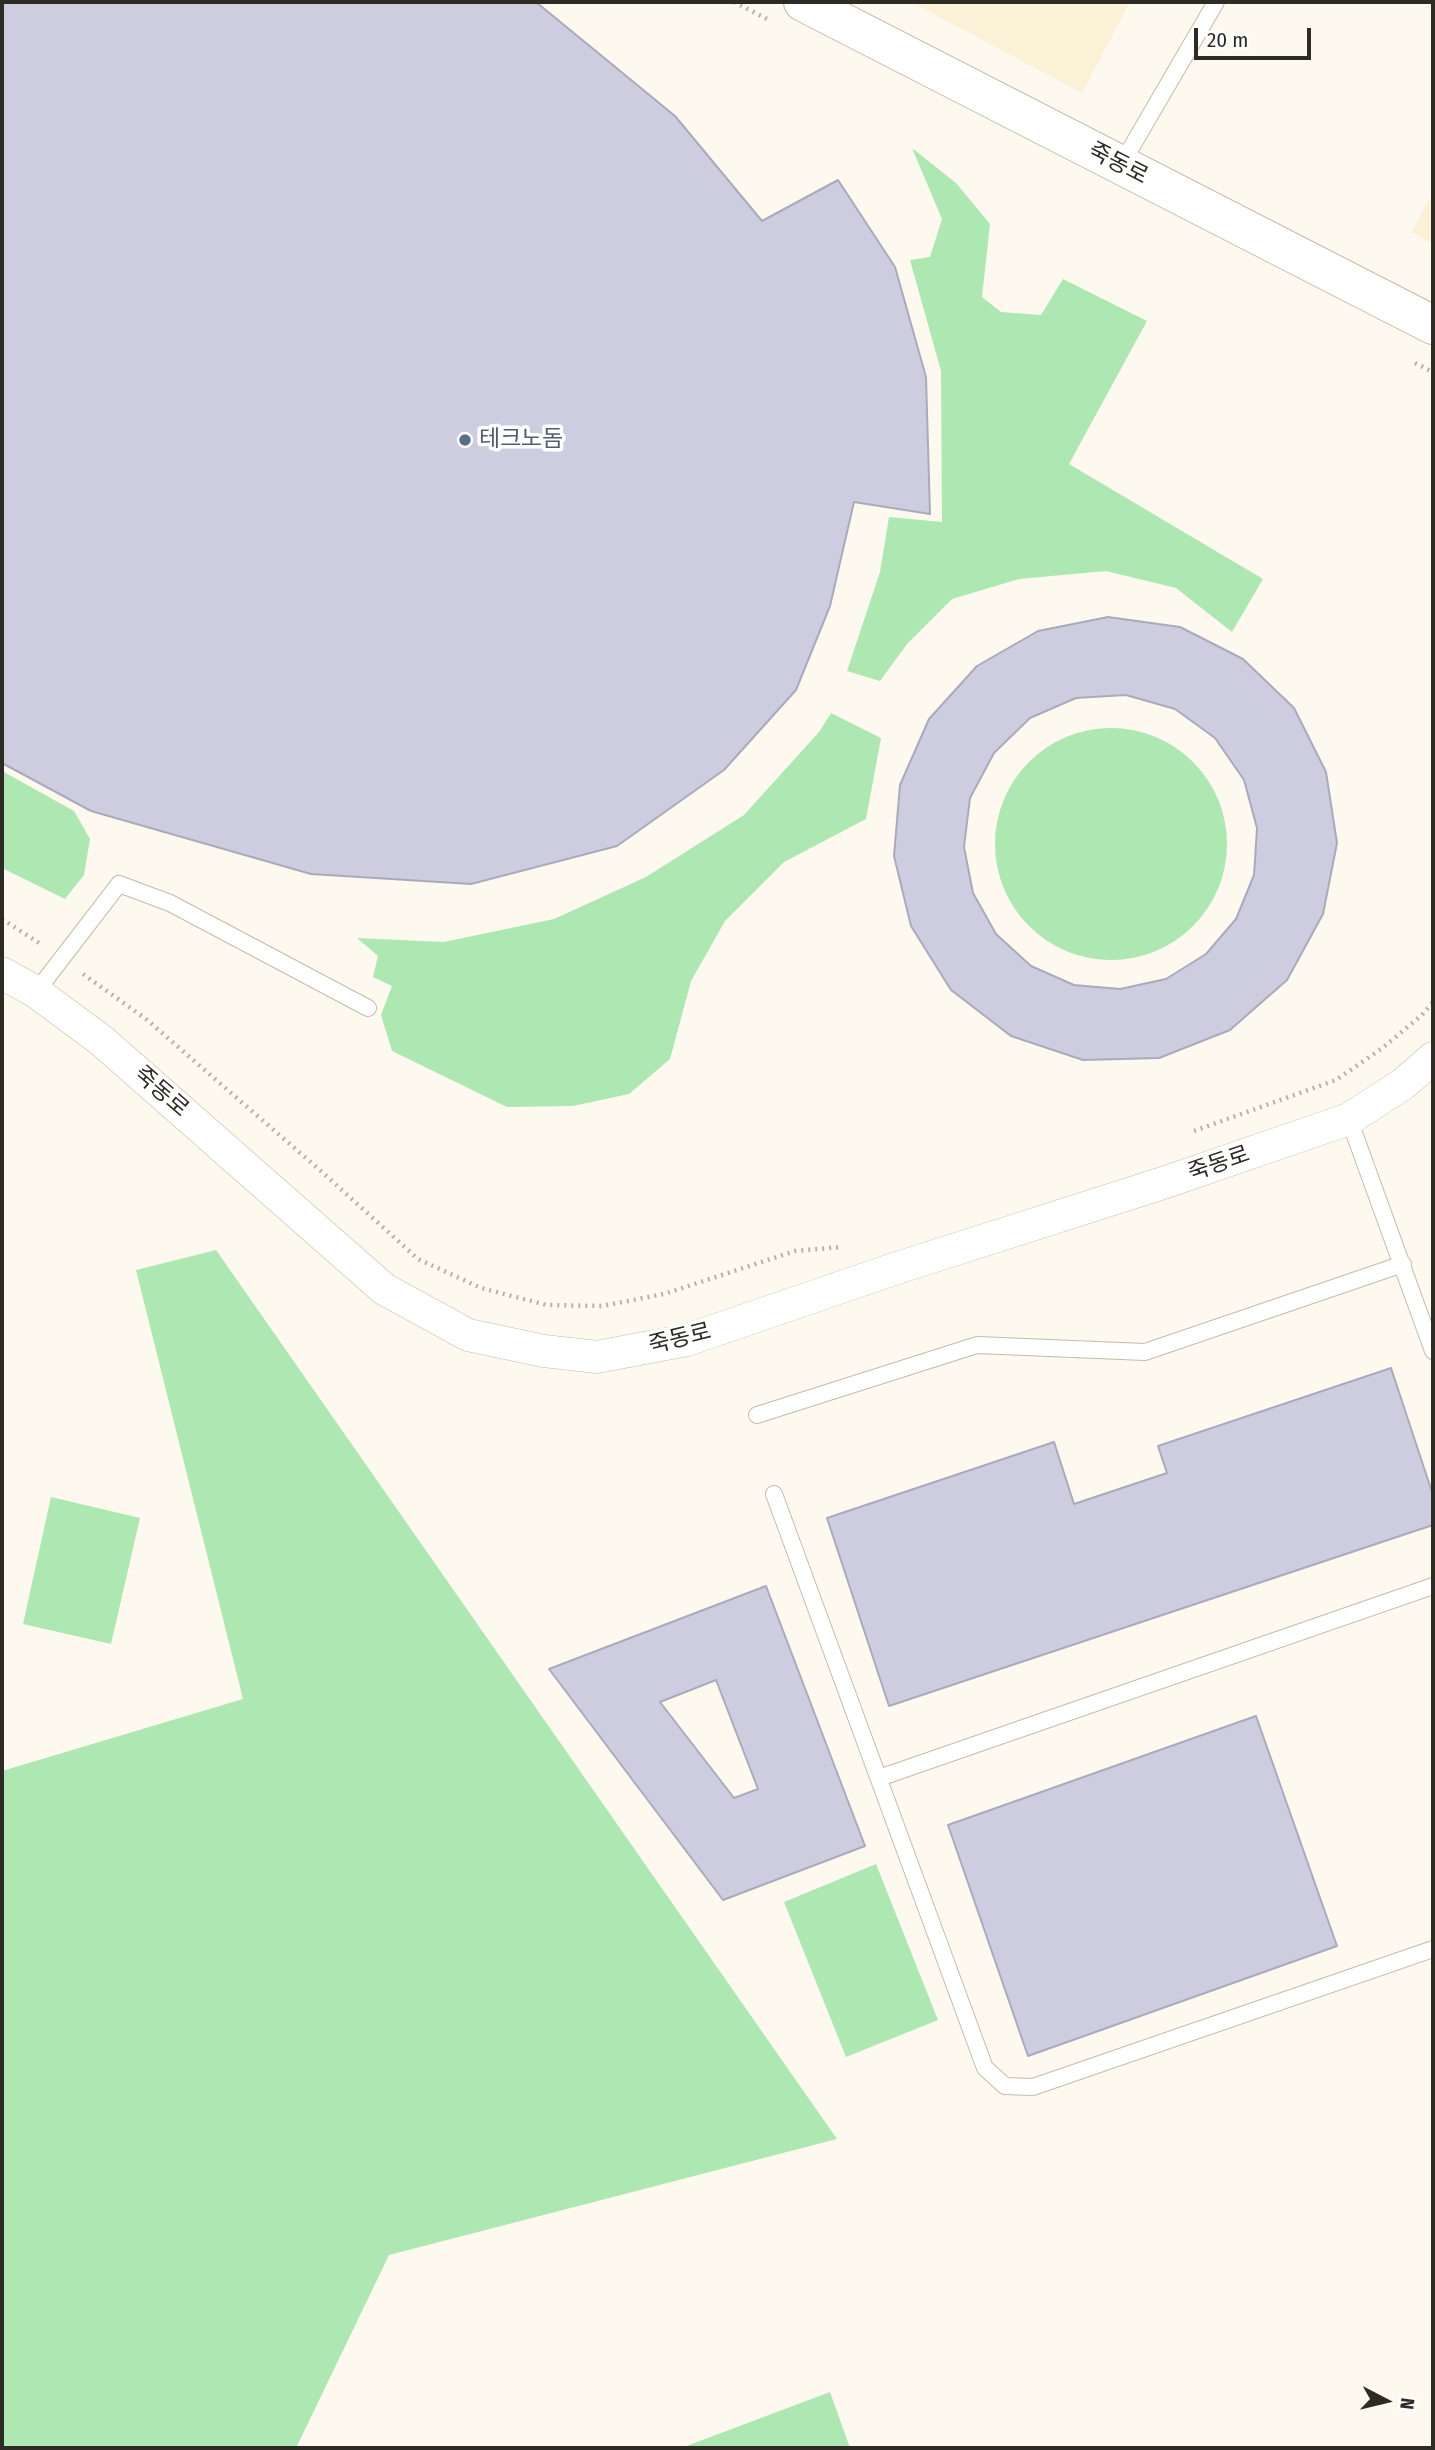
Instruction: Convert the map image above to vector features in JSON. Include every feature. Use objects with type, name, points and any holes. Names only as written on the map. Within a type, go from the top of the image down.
[{"type":"street","name":"죽동로","points":[[803,2],[1433,325]]},
{"type":"street","name":"죽동로","points":[[2,973],[36,992],[102,1041],[384,1289],[468,1335],[544,1351],[597,1357],[687,1340],[1349,1119],[1404,1084],[1433,1058]]},
{"type":"lane","points":[[1121,165],[1216,2]]},
{"type":"lane","points":[[36,992],[119,884],[170,903],[368,1008]]},
{"type":"lane","points":[[1349,1119],[1433,1351]]},
{"type":"lane","points":[[757,1415],[977,1345],[1144,1352],[1403,1264]]},
{"type":"lane","points":[[774,1494],[985,2068],[1005,2085],[1033,2087],[1433,1949]]},
{"type":"lane","points":[[879,1778],[1433,1586]]},
{"type":"path","points":[[2,919],[146,1019],[418,1259],[481,1288],[547,1305],[602,1306],[664,1294],[795,1251],[845,1246]]},
{"type":"path","points":[[1194,1131],[1336,1080],[1381,1049],[1422,1015],[1433,1002]]},
{"type":"shaded area","points":[[911,2],[1130,2],[1082,93]]},
{"type":"shaded area","points":[[1433,192],[1433,244],[1412,232]]},
{"type":"green space","points":[[912,148],[956,183],[990,224],[982,297],[1001,312],[1041,315],[1063,279],[1147,321],[1069,464],[1263,579],[1232,632],[1176,588],[1106,571],[1019,579],[952,599],[907,644],[880,681],[847,671],[880,572],[889,517],[942,522],[941,371],[910,260],[930,257],[942,219]]},
{"type":"green space","points":[[831,713],[881,738],[866,819],[784,862],[725,921],[691,981],[670,1059],[629,1094],[573,1106],[507,1107],[392,1051],[381,1015],[392,986],[373,977],[378,956],[357,938],[444,942],[554,919],[646,877],[744,815],[819,732]]},
{"type":"green space","points":[[1111,728],[1134,730],[1166,742],[1185,754],[1201,770],[1222,810],[1227,844],[1225,867],[1213,899],[1201,918],[1185,934],[1145,955],[1111,960],[1088,958],[1056,946],[1037,934],[1021,918],[1000,878],[995,844],[997,821],[1009,789],[1021,770],[1037,754],[1077,733]]},
{"type":"green space","points":[[2,771],[74,811],[90,839],[84,875],[65,899],[2,868]]},
{"type":"green space","points":[[216,1250],[837,2139],[389,2255],[296,2448],[2,2448],[2,1771],[243,1699],[136,1270]]},
{"type":"green space","points":[[51,1497],[140,1518],[111,1644],[23,1624]]},
{"type":"green space","points":[[876,1864],[938,2020],[846,2057],[784,1902]]},
{"type":"green space","points":[[830,2392],[850,2448],[681,2448]]},
{"type":"building","name":"테크노돔","points":[[2,2],[536,2],[675,116],[762,221],[838,180],[895,267],[926,377],[930,514],[854,502],[830,606],[796,690],[724,770],[617,846],[471,884],[311,874],[91,811],[2,763]]},
{"type":"building","points":[[1108,617],[1180,627],[1243,659],[1294,708],[1326,772],[1337,843],[1323,914],[1287,980],[1230,1030],[1159,1058],[1083,1060],[1011,1036],[951,990],[911,926],[894,856],[900,785],[929,719],[977,666],[1038,631]],"holes":[[[1126,695],[1175,709],[1215,738],[1244,780],[1257,828],[1254,875],[1236,919],[1206,954],[1166,979],[1120,989],[1074,985],[1031,966],[996,934],[973,893],[964,847],[970,798],[994,753],[1030,718],[1076,698]]]},
{"type":"building","points":[[1391,1368],[1433,1495],[1433,1525],[889,1706],[827,1518],[1054,1442],[1074,1504],[1167,1473],[1158,1446]]},
{"type":"building","points":[[766,1586],[865,1846],[723,1900],[549,1669]],"holes":[[[716,1680],[758,1789],[734,1798],[660,1702]]]},
{"type":"building","points":[[1256,1716],[1337,1946],[1028,2056],[948,1825]]},
{"type":"place","name":"테크노돔","points":[[465,440]]}]
